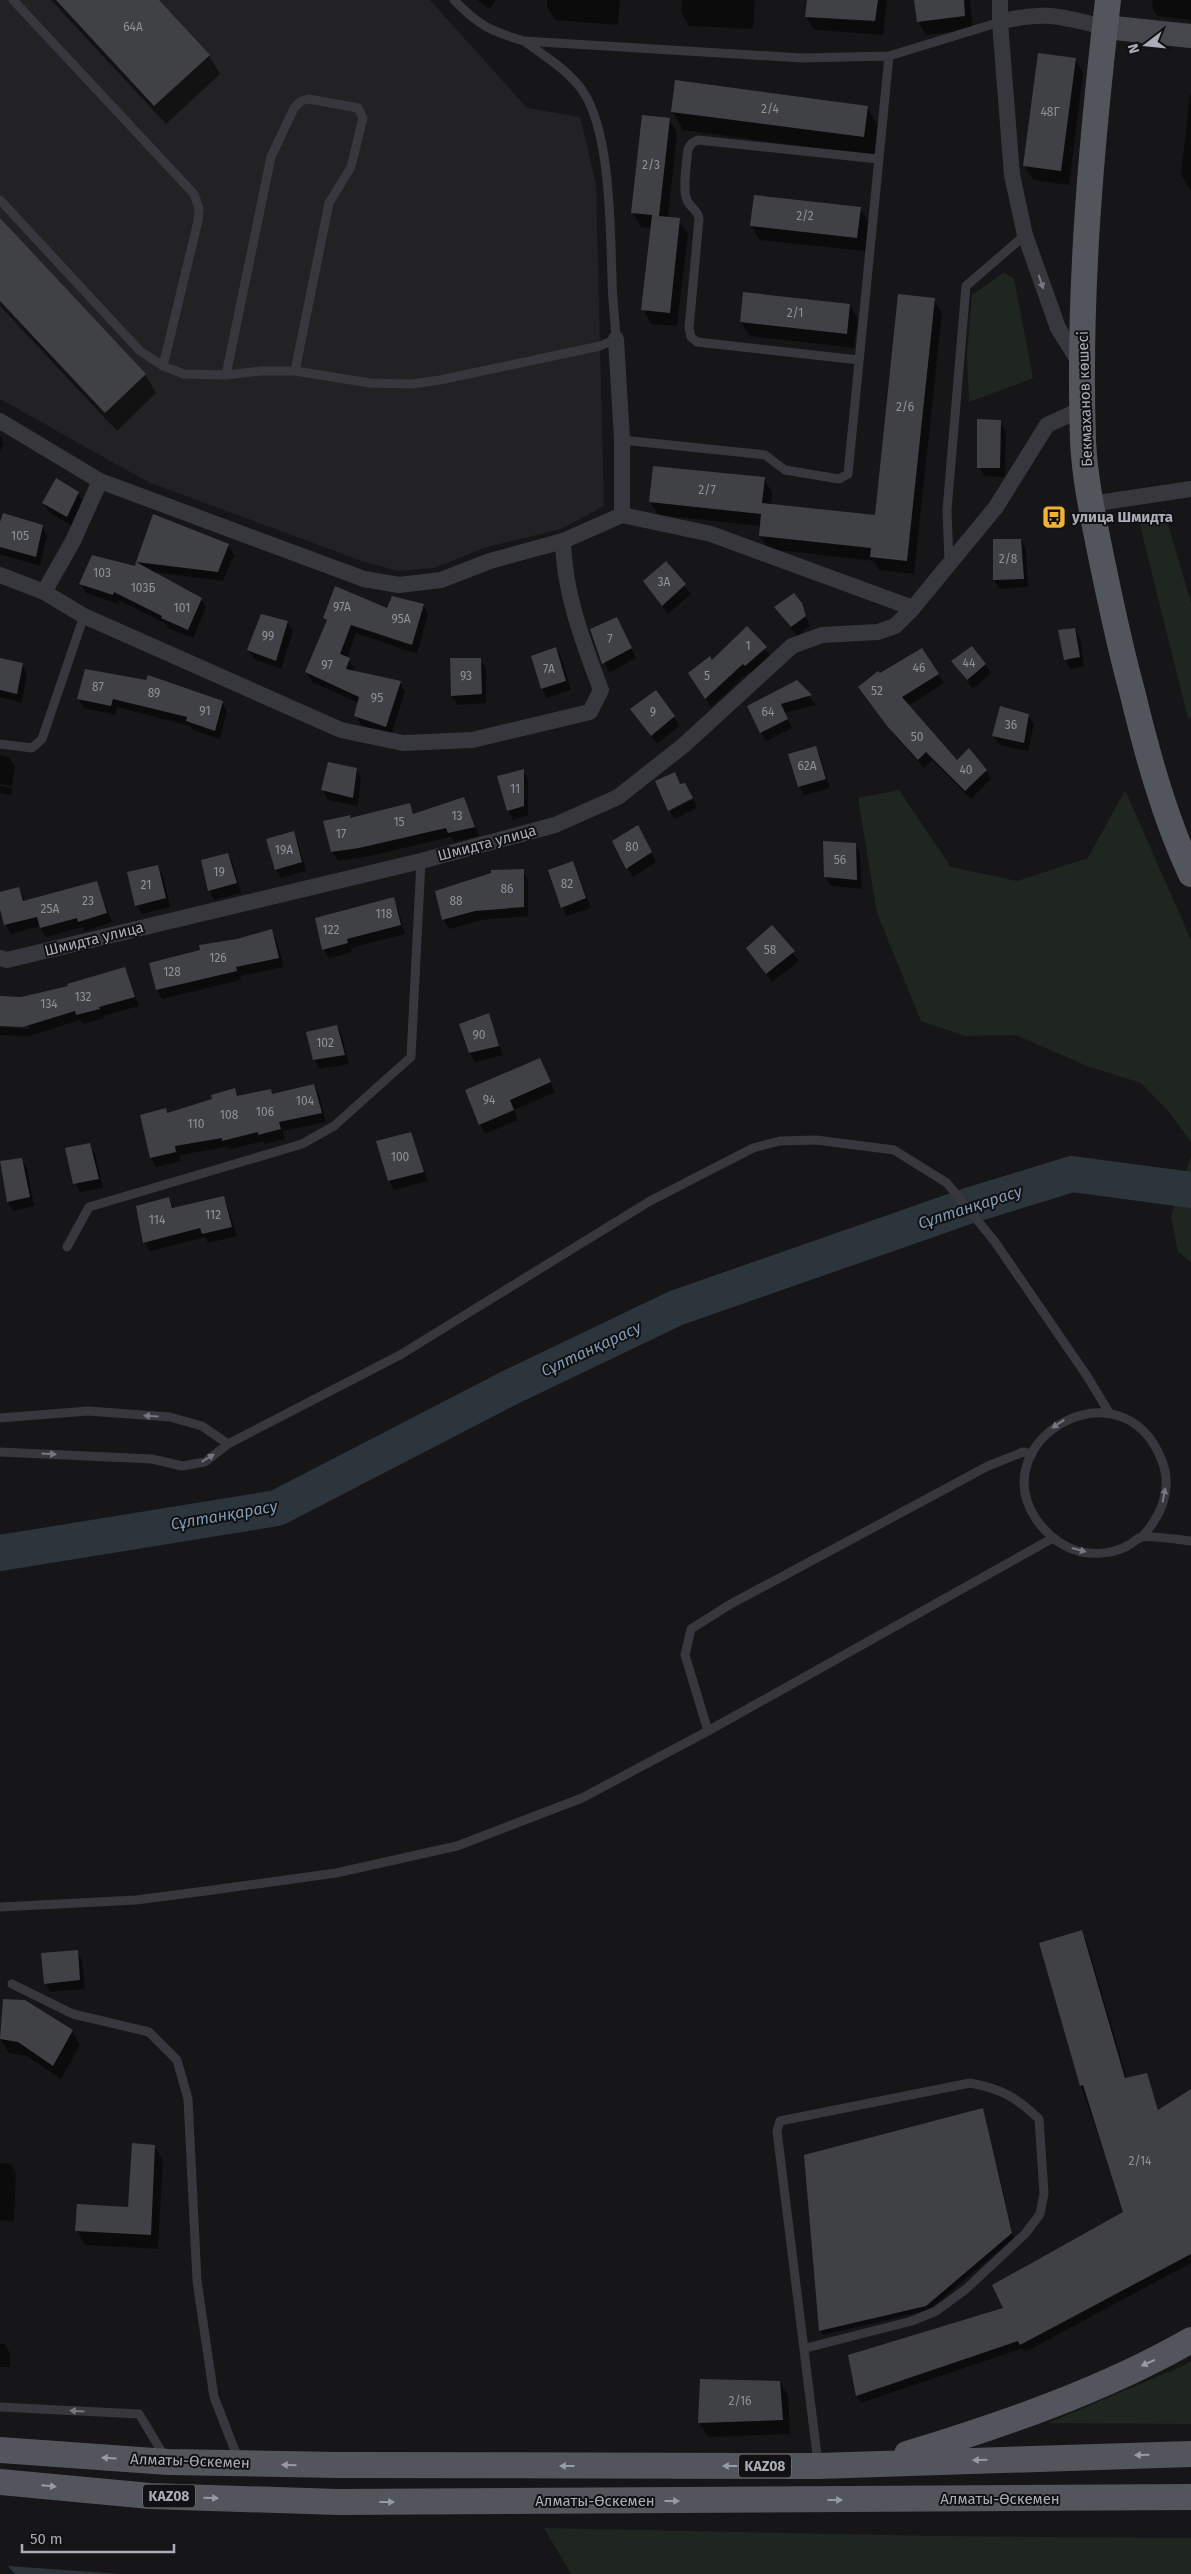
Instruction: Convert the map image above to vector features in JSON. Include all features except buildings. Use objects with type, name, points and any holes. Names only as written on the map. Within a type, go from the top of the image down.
[{"type":"main road","name":"Бекмаханов көшесі","points":[[1108,0],[1091,173],[1082,366],[1084,442],[1090,504],[1120,646],[1147,752],[1178,847],[1191,874]]},
{"type":"main road","points":[[818,2466],[902,2455],[966,2436],[1122,2375],[1191,2340]]},
{"type":"main road","name":"Алматы-Өскемен","points":[[0,2450],[168,2462],[240,2464],[818,2466],[1191,2454]]},
{"type":"main road","name":"Алматы-Өскемен","points":[[0,2482],[150,2496],[338,2502],[1191,2497]]},
{"type":"main road","points":[[1078,2499],[1191,2512]]},
{"type":"street","points":[[1000,0],[1000,22],[1012,175],[1026,235],[1058,328],[1082,366]]},
{"type":"street","points":[[1000,22],[1027,15],[1051,14],[1104,27],[1191,36]]},
{"type":"street","points":[[616,339],[622,440],[622,515]]},
{"type":"street","points":[[0,421],[100,481],[364,579],[399,584],[441,580],[490,561],[563,541],[622,515],[711,534],[913,608],[996,507],[1047,425],[1084,408]]},
{"type":"street","points":[[44,592],[73,541],[100,481]]},
{"type":"street","points":[[1090,504],[1191,488]]},
{"type":"street","points":[[0,575],[44,592],[84,616],[341,730],[403,743],[472,740],[590,712],[601,690],[580,632],[563,566],[563,541]]},
{"type":"street","name":"Шмидта улица","points":[[0,958],[7,960],[421,861],[555,825],[618,797],[684,745],[792,646],[822,635],[878,632],[895,626],[913,608]]},
{"type":"lane","points":[[13,0],[194,194],[199,208],[198,221],[162,366]]},
{"type":"lane","points":[[454,0],[475,22],[498,34],[524,41],[802,58],[888,56],[1000,22]]},
{"type":"lane","points":[[0,200],[140,351],[162,366],[184,374],[226,375],[261,371],[295,371],[370,383],[412,384],[440,380],[600,346],[616,339],[612,278],[611,208],[594,115],[583,91],[568,73],[524,41]]},
{"type":"lane","points":[[622,440],[757,454],[765,456],[785,470],[839,479],[848,474],[888,56]]},
{"type":"lane","points":[[226,375],[272,157],[294,108],[300,102],[309,99],[358,108],[363,118],[351,167],[329,203],[295,371]]},
{"type":"lane","points":[[859,360],[697,342],[691,337],[690,328],[699,219],[697,212],[687,201],[685,194],[688,149],[692,143],[698,140],[878,160]]},
{"type":"lane","points":[[949,565],[947,510],[966,286],[1026,235]]},
{"type":"lane","points":[[0,744],[32,748],[42,739],[84,616]]},
{"type":"lane","points":[[67,1246],[89,1207],[302,1144],[334,1126],[411,1057],[421,861]]},
{"type":"lane","points":[[0,1452],[152,1459],[182,1466],[205,1462],[228,1444],[400,1355],[667,1192],[753,1148],[780,1141],[816,1140],[894,1150],[946,1183],[995,1242],[1110,1414]]},
{"type":"lane","points":[[0,1418],[88,1412],[170,1417],[202,1426],[228,1444]]},
{"type":"lane","points":[[1094,1413],[1110,1414],[1138,1427],[1154,1444],[1164,1466],[1165,1497],[1160,1512],[1142,1537],[1128,1546],[1098,1554],[1082,1552],[1066,1547],[1053,1538],[1033,1514],[1028,1500],[1027,1468],[1032,1454],[1045,1434],[1064,1420],[1094,1413]]},
{"type":"lane","points":[[708,1731],[685,1655],[692,1629],[729,1605],[988,1466],[1018,1454],[1032,1454]]},
{"type":"lane","points":[[1142,1537],[1191,1541]]},
{"type":"lane","points":[[0,1906],[136,1900],[213,1890],[336,1873],[457,1846],[582,1798],[708,1731],[1053,1538]]},
{"type":"lane","points":[[12,1984],[74,2014],[150,2032],[177,2060],[188,2099],[197,2280],[214,2397],[240,2464]]},
{"type":"lane","points":[[806,2348],[912,2320],[936,2311],[966,2289],[1025,2234],[1040,2214],[1044,2193],[1039,2119],[1020,2100],[995,2088],[970,2083],[780,2121],[777,2131],[806,2348],[818,2466]]},
{"type":"lane","points":[[0,2407],[139,2414],[168,2462]]},
{"type":"shaded area","points":[[0,0],[430,0],[527,108],[580,117],[596,184],[604,506],[561,529],[487,547],[434,568],[398,571],[362,561],[148,482],[0,399]]},
{"type":"shaded area","points":[[1003,273],[1014,278],[1033,378],[969,402],[967,354],[972,295]]},
{"type":"shaded area","points":[[1164,510],[1191,603],[1191,717],[1188,719],[1140,525]]},
{"type":"shaded area","points":[[899,790],[951,867],[1017,881],[1088,858],[1125,790],[1191,940],[1191,1142],[1170,1113],[1141,1083],[1087,1066],[1016,1035],[965,1036],[921,1021],[877,913],[858,798]]},
{"type":"shaded area","points":[[1191,1157],[1191,1262],[1178,1252],[1171,1217]]},
{"type":"shaded area","points":[[1191,2361],[1191,2424],[1048,2423],[1185,2365]]},
{"type":"shaded area","points":[[544,2528],[936,2536],[1191,2538],[1191,2574],[571,2574]]},
{"type":"shaded area","points":[[8,2566],[121,2574],[15,2574]]},
{"type":"waterway","name":"Сұлтанқарасу","points":[[0,1553],[277,1508],[511,1387],[676,1308],[968,1206],[1072,1174],[1191,1190]]},
{"type":"place","name":"улица Шмидта","points":[[1054,517]]}]
